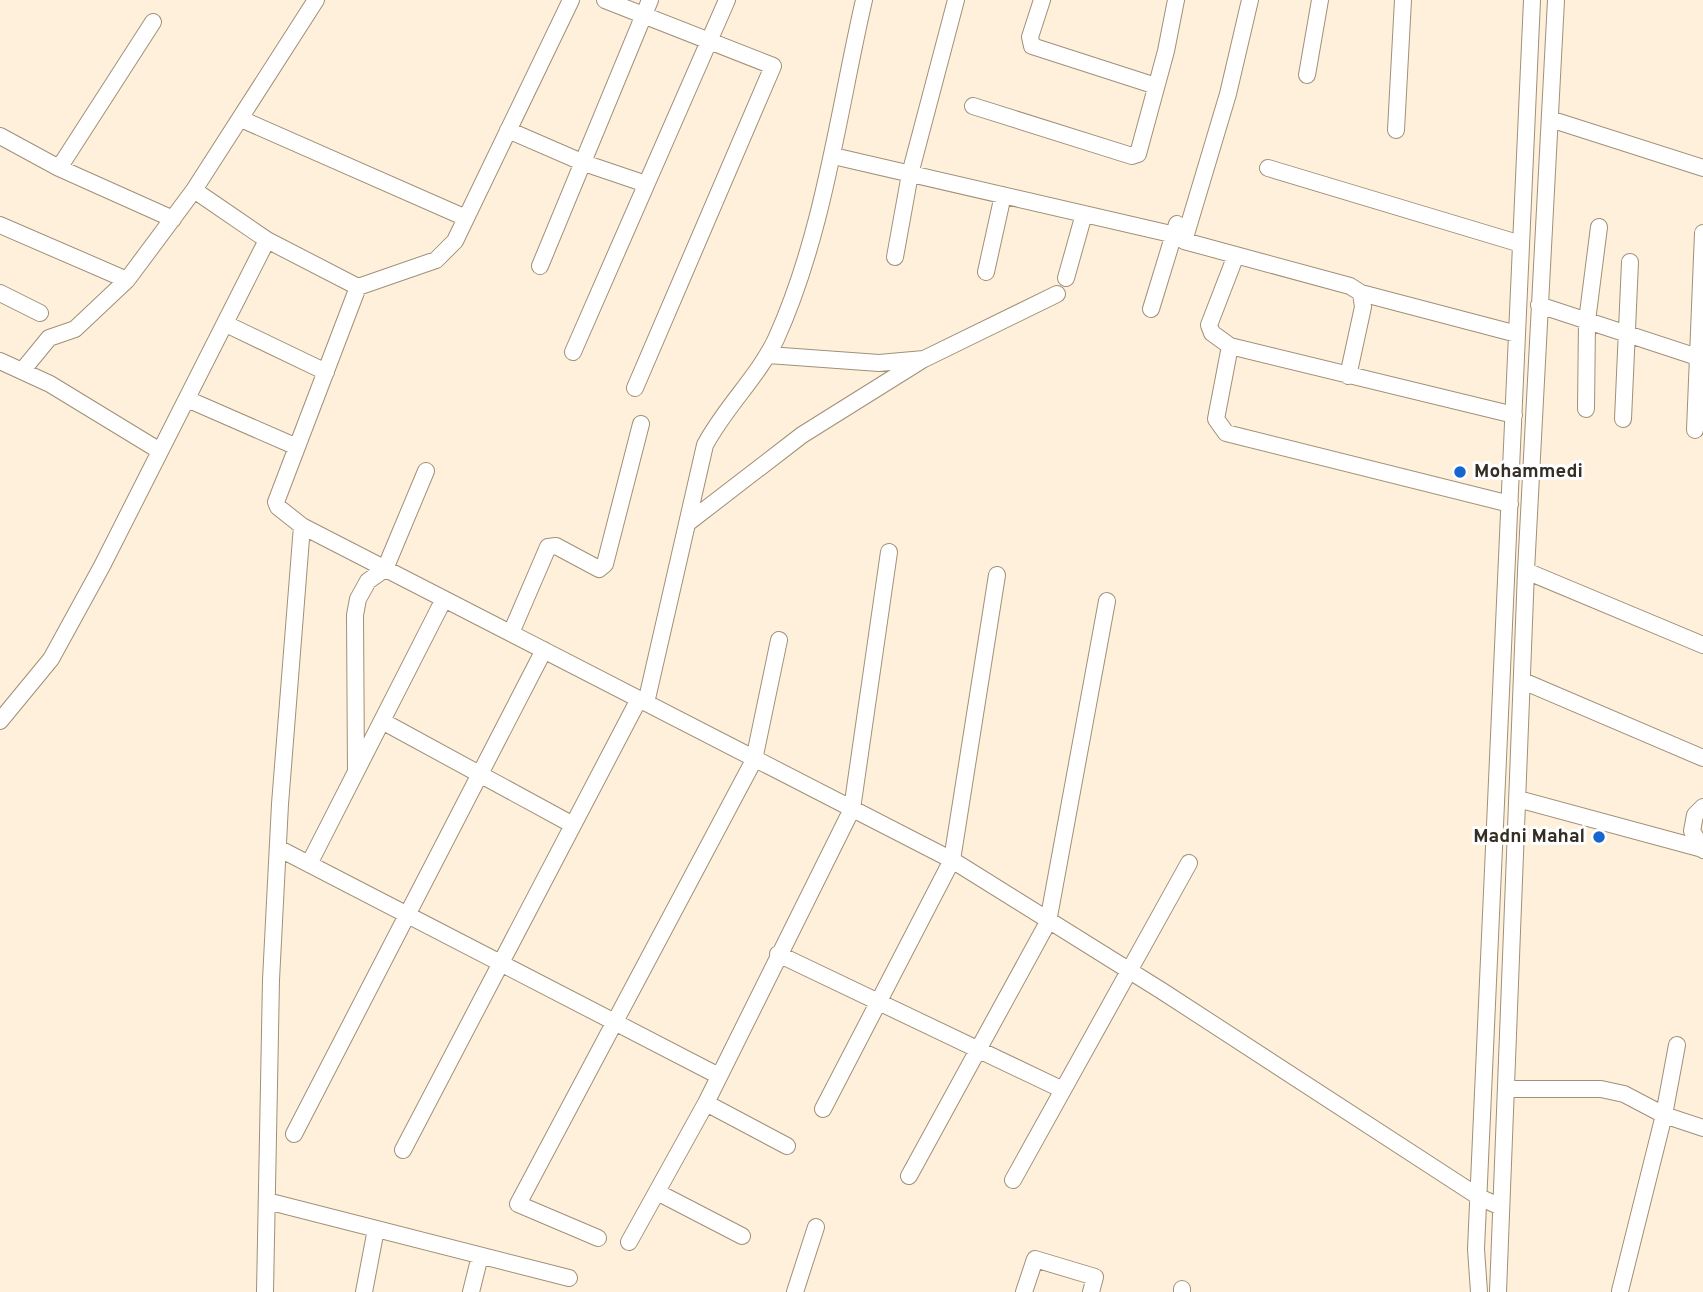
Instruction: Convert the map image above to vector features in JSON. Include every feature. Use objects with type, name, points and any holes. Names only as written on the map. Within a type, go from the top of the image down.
[{"type":"street","points":[[22,371],[49,338],[75,329],[127,280],[194,190],[316,0]]},
{"type":"street","points":[[194,190],[267,240],[358,287],[436,260],[455,241],[571,0]]},
{"type":"street","points":[[605,0],[773,66],[635,388]]},
{"type":"street","points":[[540,266],[650,0]]},
{"type":"street","points":[[573,352],[727,0]]},
{"type":"street","points":[[403,1150],[573,825],[643,701],[689,522],[705,445],[719,418],[768,355],[813,237],[864,0]]},
{"type":"street","points":[[895,257],[910,174],[956,0]]},
{"type":"street","points":[[1042,0],[1030,37],[1032,46],[1156,86]]},
{"type":"street","points":[[973,106],[1132,156],[1138,154],[1176,0]]},
{"type":"street","points":[[1151,309],[1228,94],[1250,0]]},
{"type":"street","points":[[1307,75],[1320,0]]},
{"type":"street","points":[[1396,130],[1403,0]]},
{"type":"street","points":[[1479,1292],[1476,1249],[1532,0]]},
{"type":"street","points":[[1498,1292],[1526,571],[1556,0]]},
{"type":"street","points":[[59,168],[153,22]]},
{"type":"street","points":[[241,119],[466,218]]},
{"type":"street","points":[[1550,119],[1703,169]]},
{"type":"street","points":[[508,130],[584,163],[646,184]]},
{"type":"street","points":[[0,136],[59,168],[173,219]]},
{"type":"street","points":[[842,158],[1179,236],[1188,245],[1236,255],[1350,286],[1361,293],[1517,334]]},
{"type":"street","points":[[1268,168],[1521,244]]},
{"type":"street","points":[[986,272],[1003,195]]},
{"type":"street","points":[[1179,236],[1181,209]]},
{"type":"street","points":[[1066,278],[1084,214]]},
{"type":"street","points":[[0,225],[127,280]]},
{"type":"street","points":[[1586,410],[1587,321],[1599,227]]},
{"type":"street","points":[[1695,430],[1701,358],[1703,233]]},
{"type":"street","points":[[0,721],[51,659],[267,240]]},
{"type":"street","points":[[1236,255],[1209,325],[1212,334],[1230,346],[1514,415]]},
{"type":"street","points":[[1623,419],[1630,262]]},
{"type":"street","points":[[358,287],[276,502],[278,507],[302,526],[952,860],[1479,1198],[1501,1207]]},
{"type":"street","points":[[0,293],[40,313]]},
{"type":"street","points":[[1348,376],[1363,307],[1361,293]]},
{"type":"street","points":[[689,522],[802,435],[924,359],[1057,294]]},
{"type":"street","points":[[1539,305],[1701,358]]},
{"type":"street","points":[[226,324],[326,372]]},
{"type":"street","points":[[1230,346],[1216,419],[1226,433],[1510,504]]},
{"type":"street","points":[[768,355],[879,363],[924,359]]},
{"type":"street","points":[[0,361],[50,384],[160,452]]},
{"type":"street","points":[[187,399],[297,447]]},
{"type":"street","points":[[511,633],[548,547],[556,546],[599,569],[605,564],[641,424]]},
{"type":"street","points":[[356,772],[355,615],[358,599],[368,581],[385,569],[426,471]]},
{"type":"street","points":[[265,1292],[267,1091],[278,848],[302,526]]},
{"type":"street","points":[[629,1242],[706,1103],[852,809],[889,552]]},
{"type":"street","points":[[1526,571],[1703,645]]},
{"type":"street","points":[[823,1109],[952,860],[997,575]]},
{"type":"street","points":[[309,864],[444,599]]},
{"type":"street","points":[[909,1176],[1048,922],[1107,601]]},
{"type":"street","points":[[598,1238],[518,1204],[754,760],[779,640]]},
{"type":"street","points":[[294,1134],[544,650]]},
{"type":"street","points":[[1523,681],[1703,758]]},
{"type":"street","points":[[382,721],[573,825]]},
{"type":"street","points":[[1518,799],[1701,849]]},
{"type":"street","points":[[1701,849],[1692,831],[1692,823],[1703,807]]},
{"type":"street","points":[[278,848],[719,1076]]},
{"type":"street","points":[[1013,1180],[1189,863]]},
{"type":"street","points":[[778,954],[1063,1090]]},
{"type":"street","points":[[1620,1291],[1664,1115],[1677,1045]]},
{"type":"street","points":[[1506,1089],[1601,1089],[1624,1094],[1664,1115],[1703,1128]]},
{"type":"street","points":[[706,1103],[787,1146]]},
{"type":"street","points":[[657,1192],[742,1236]]},
{"type":"street","points":[[267,1201],[569,1278]]},
{"type":"street","points":[[795,1292],[816,1227]]},
{"type":"street","points":[[364,1292],[376,1229]]},
{"type":"street","points":[[471,1292],[480,1256]]},
{"type":"street","points":[[1024,1292],[1035,1259],[1095,1277],[1091,1292]]},
{"type":"place","name":"Mohammedi","points":[[1460,472]]},
{"type":"place","name":"Madni Mahal","points":[[1599,837]]}]
